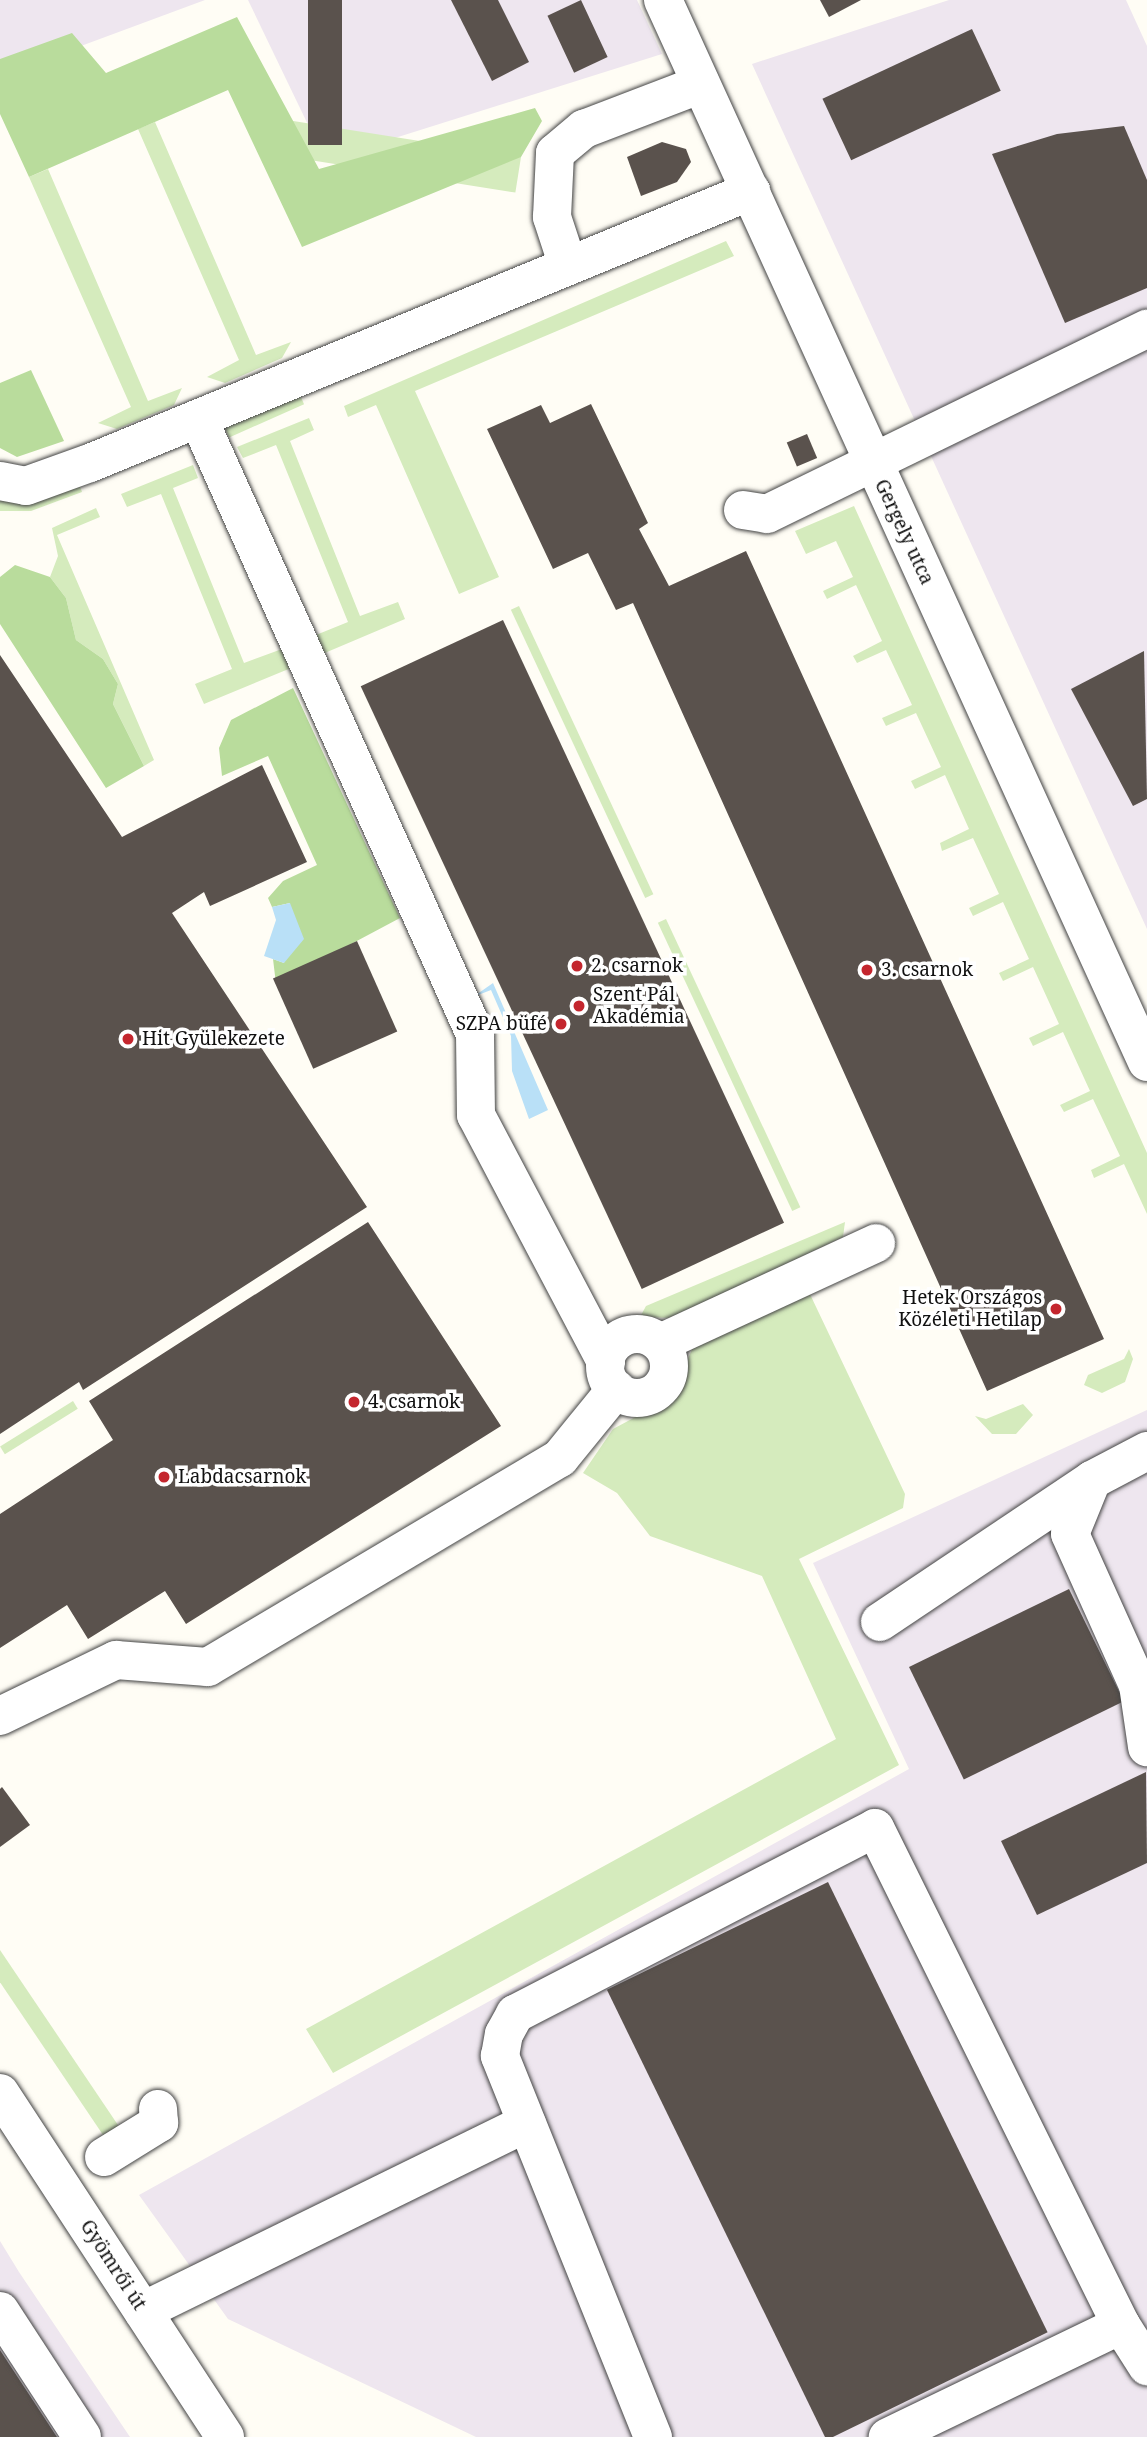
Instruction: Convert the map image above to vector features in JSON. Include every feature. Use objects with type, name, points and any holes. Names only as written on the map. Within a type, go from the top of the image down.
[{"type":"street","name":"Gergely utca","points":[[663,0],[1147,1062]]},
{"type":"street","points":[[568,265],[552,217],[555,153],[584,129],[701,84]]},
{"type":"street","points":[[0,481],[26,486],[199,420],[751,191]]},
{"type":"street","points":[[743,510],[767,514],[874,466],[1147,329]]},
{"type":"street","points":[[199,420],[475,1034],[477,1115],[611,1376],[635,1398],[656,1392],[670,1363],[660,1343]]},
{"type":"street","points":[[0,1717],[116,1660],[208,1667],[560,1458],[611,1376],[614,1345],[631,1335],[660,1343],[876,1243]]},
{"type":"street","points":[[880,1622],[1092,1480],[1147,1451]]},
{"type":"street","points":[[1092,1480],[1070,1534],[1138,1685],[1147,1747]]},
{"type":"street","points":[[653,2437],[500,2056],[515,2014],[875,1828],[1121,2325],[1147,2366]]},
{"type":"street","name":"Gyömrői út","points":[[0,2093],[13,2139],[143,2311],[225,2437]]},
{"type":"street","points":[[104,2157],[159,2123],[158,2109]]},
{"type":"street","points":[[143,2311],[526,2123]]},
{"type":"street","points":[[0,2311],[82,2437]]},
{"type":"street","points":[[888,2437],[1121,2325]]},
{"type":"shaded area","points":[[0,0],[205,0],[0,76]]},
{"type":"shaded area","points":[[248,0],[637,0],[662,54],[325,160]]},
{"type":"shaded area","points":[[949,0],[1126,0],[1147,46],[1147,929],[752,64]]},
{"type":"shaded area","points":[[1147,1410],[1147,2437],[476,2437],[228,2319],[139,2195],[909,1769],[813,1563]]},
{"type":"shaded area","points":[[0,2241],[19,2272],[130,2437],[0,2437]]},
{"type":"green space","points":[[237,17],[319,169],[535,108],[542,121],[521,157],[302,247],[228,90],[29,177],[0,114],[0,59],[72,33],[106,73]]},
{"type":"green space","points":[[287,120],[521,157],[515,193],[281,155]]},
{"type":"green space","points":[[155,122],[256,355],[291,342],[282,358],[225,383],[207,377],[239,360],[138,129]]},
{"type":"green space","points":[[48,169],[148,401],[182,388],[174,405],[117,429],[98,423],[131,407],[29,177]]},
{"type":"green space","points":[[726,241],[734,256],[415,391],[499,577],[459,594],[376,405],[348,417],[344,406]]},
{"type":"green space","points":[[31,370],[64,441],[17,457],[0,448],[0,383]]},
{"type":"green space","points":[[300,395],[304,404],[229,437],[225,428]]},
{"type":"green space","points":[[309,418],[314,430],[290,441],[360,616],[398,602],[405,619],[320,655],[311,637],[348,622],[276,445],[243,458],[237,447]]},
{"type":"green space","points":[[193,465],[198,478],[173,488],[244,663],[282,649],[291,668],[204,704],[195,684],[232,669],[161,494],[127,507],[121,494]]},
{"type":"green space","points":[[77,478],[82,492],[31,511],[0,511],[0,493]]},
{"type":"green space","points":[[854,506],[1147,1153],[1147,1214],[1124,1164],[1094,1178],[1091,1170],[1120,1156],[1093,1099],[1064,1112],[1060,1105],[1090,1091],[1063,1032],[1033,1046],[1029,1038],[1059,1024],[1033,967],[1003,981],[999,973],[1029,959],[1003,902],[973,916],[969,908],[999,894],[973,838],[942,851],[940,843],[969,829],[945,775],[915,789],[911,781],[941,767],[916,713],[886,726],[882,718],[912,705],[886,650],[857,663],[853,656],[882,641],[856,585],[827,599],[823,591],[853,577],[836,541],[806,554],[795,531]]},
{"type":"green space","points":[[96,508],[100,517],[57,535],[154,760],[144,766],[113,704],[118,684],[103,659],[76,640],[66,598],[50,577],[58,556],[52,528]]},
{"type":"green space","points":[[15,565],[50,577],[66,598],[76,640],[103,659],[118,684],[113,704],[144,766],[106,788],[0,624],[0,577]]},
{"type":"green space","points":[[519,606],[653,894],[645,898],[511,610]]},
{"type":"green space","points":[[293,688],[400,918],[276,984],[273,959],[284,963],[290,903],[272,907],[268,898],[283,881],[317,865],[268,756],[222,776],[219,748],[231,720]]},
{"type":"green space","points":[[666,919],[800,1207],[792,1211],[658,923]]},
{"type":"green space","points":[[845,1222],[843,1237],[673,1318],[640,1317],[646,1306]]},
{"type":"green space","points":[[808,1290],[905,1494],[903,1508],[799,1559],[899,1765],[333,2073],[306,2029],[836,1739],[762,1576],[650,1536],[617,1493],[583,1473],[613,1429],[671,1398],[693,1347]]},
{"type":"green space","points":[[1129,1349],[1133,1359],[1125,1382],[1102,1393],[1084,1385],[1088,1375],[1124,1359]]},
{"type":"green space","points":[[73,1401],[78,1409],[5,1454],[0,1447]]},
{"type":"green space","points":[[1023,1404],[1033,1415],[1016,1434],[992,1434],[975,1416],[986,1419]]},
{"type":"green space","points":[[0,1950],[123,2132],[108,2142],[0,1982]]},
{"type":"water","points":[[290,903],[304,939],[284,963],[264,956],[276,920],[272,907]]},
{"type":"water","points":[[493,983],[548,1110],[529,1119],[512,1071],[511,1036],[491,990],[473,997]]},
{"type":"building","points":[[308,0],[342,0],[342,145],[308,145]]},
{"type":"building","points":[[451,0],[498,0],[529,62],[492,81]]},
{"type":"building","points":[[581,0],[608,57],[574,73],[547,16]]},
{"type":"building","points":[[820,0],[861,0],[829,17]]},
{"type":"building","points":[[972,29],[1001,91],[851,160],[822,99]]},
{"type":"building","points":[[1124,126],[1147,180],[1147,288],[1065,323],[992,154],[1057,134]]},
{"type":"building","points":[[662,142],[686,149],[691,162],[677,182],[641,196],[627,157]]},
{"type":"building","name":"3. csarnok","points":[[591,404],[648,523],[639,529],[669,586],[746,551],[1104,1339],[987,1391],[633,603],[616,610],[588,553],[553,569],[487,429],[541,405],[550,423]]},
{"type":"building","points":[[807,434],[817,458],[797,467],[787,443]]},
{"type":"building","name":"Szent Pál Akadémia","points":[[503,620],[784,1223],[642,1289],[361,686]]},
{"type":"building","points":[[1144,651],[1147,799],[1133,806],[1071,689]]},
{"type":"building","name":"Hit Gyülekezete","points":[[0,655],[122,837],[262,765],[307,862],[210,906],[204,892],[172,913],[367,1207],[83,1390],[79,1382],[0,1434]]},
{"type":"building","points":[[357,941],[397,1031],[313,1069],[273,978]]},
{"type":"building","points":[[368,1222],[501,1426],[186,1624],[165,1591],[88,1639],[67,1605],[0,1648],[0,1514],[113,1440],[89,1401]]},
{"type":"building","points":[[1069,1589],[1124,1701],[964,1779],[909,1667]]},
{"type":"building","points":[[1146,1772],[1147,1863],[1037,1915],[1001,1841]]},
{"type":"building","points":[[2,1787],[30,1825],[0,1847],[0,1789]]},
{"type":"building","points":[[828,1882],[1048,2332],[833,2437],[825,2437],[607,1990]]},
{"type":"building","points":[[0,2350],[57,2437],[0,2437]]},
{"type":"place","name":"2. csarnok","points":[[577,966]]},
{"type":"place","name":"3. csarnok","points":[[867,970]]},
{"type":"place","name":"Szent Pál Akadémia","points":[[579,1006]]},
{"type":"place","name":"SZPA büfé","points":[[561,1024]]},
{"type":"place","name":"Hit Gyülekezete","points":[[128,1039]]},
{"type":"place","name":"Hetek Országos Közéleti Hetilap","points":[[1056,1309]]},
{"type":"place","name":"4. csarnok","points":[[354,1402]]},
{"type":"place","name":"Labdacsarnok","points":[[164,1477]]}]
